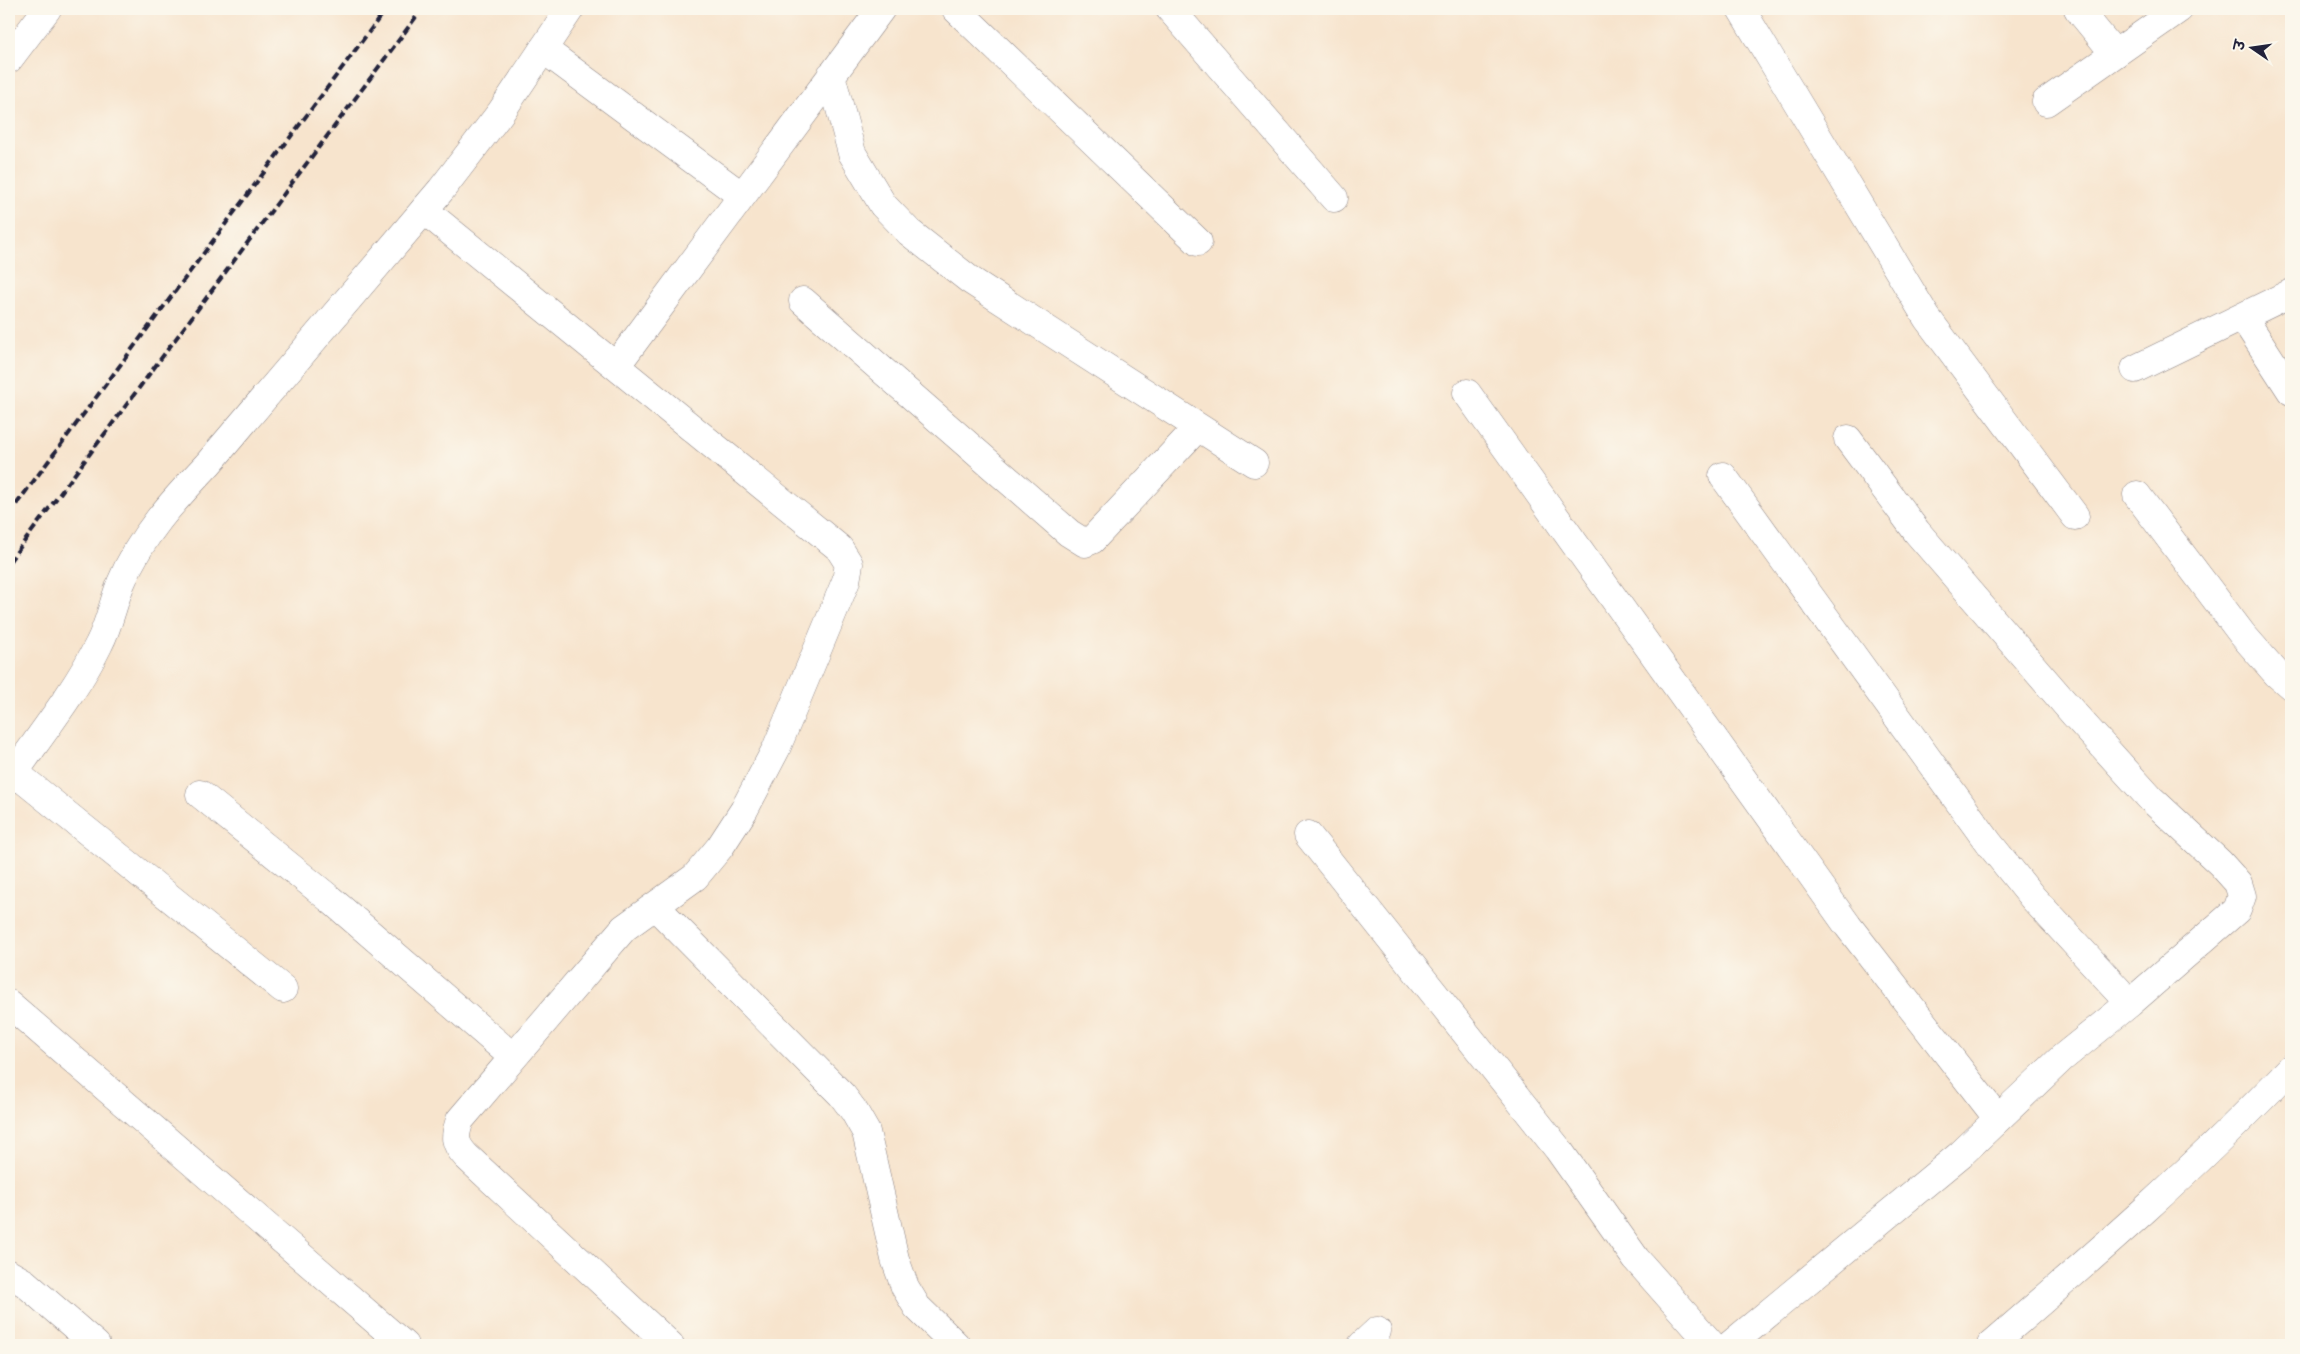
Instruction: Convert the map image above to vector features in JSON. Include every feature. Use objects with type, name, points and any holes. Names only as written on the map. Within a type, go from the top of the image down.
[{"type":"street","points":[[9,59],[47,9]]},
{"type":"street","points":[[283,989],[12,776],[78,679],[100,643],[121,582],[139,548],[167,508],[214,456],[424,210],[501,112],[570,9]]},
{"type":"street","points":[[616,366],[881,9]]},
{"type":"street","points":[[956,9],[1198,242]]},
{"type":"street","points":[[1170,9],[1334,198]]},
{"type":"street","points":[[1741,9],[1927,318],[2075,516]]},
{"type":"street","points":[[2078,9],[2114,54]]},
{"type":"street","points":[[2046,102],[2179,9]]},
{"type":"street","points":[[543,49],[742,196]]},
{"type":"street","points":[[831,75],[852,153],[883,205],[910,232],[970,280],[1254,463]]},
{"type":"street","points":[[424,210],[839,548],[849,564],[846,581],[780,741],[744,810],[720,847],[695,877],[638,916],[624,928],[460,1120],[455,1134],[456,1144],[466,1156],[670,1345]]},
{"type":"street","points":[[2135,370],[2291,293]]},
{"type":"street","points":[[802,301],[1069,533],[1085,543],[1092,540],[1198,428]]},
{"type":"street","points":[[2243,317],[2291,391]]},
{"type":"street","points":[[1467,393],[1848,926],[1998,1119]]},
{"type":"street","points":[[1730,1345],[1961,1154],[2062,1058],[2130,1003],[2237,910],[2242,896],[2241,889],[2220,863],[2150,798],[1978,604],[1917,532],[1848,439]]},
{"type":"street","points":[[1723,476],[1988,842],[2033,898],[2130,1003]]},
{"type":"street","points":[[2137,495],[2242,634],[2277,674],[2291,686]]},
{"type":"street","points":[[200,794],[330,899],[513,1057]]},
{"type":"street","points":[[1308,835],[1558,1149],[1636,1260],[1712,1345]]},
{"type":"street","points":[[655,906],[842,1095],[854,1111],[866,1132],[895,1259],[905,1287],[917,1307],[956,1345]]},
{"type":"street","points":[[9,1004],[404,1345]]},
{"type":"street","points":[[1991,1345],[2134,1221],[2235,1127],[2291,1068]]},
{"type":"street","points":[[9,1274],[24,1283],[96,1345]]},
{"type":"railway","points":[[9,514],[386,9]]},
{"type":"railway","points":[[9,562],[422,9]]}]
